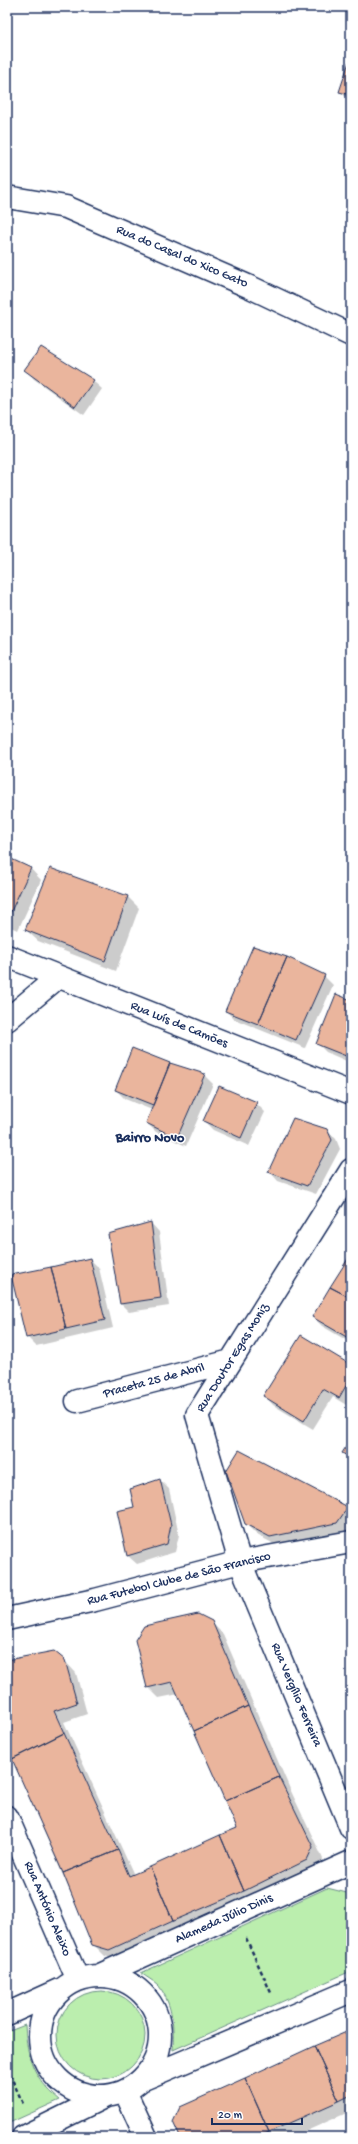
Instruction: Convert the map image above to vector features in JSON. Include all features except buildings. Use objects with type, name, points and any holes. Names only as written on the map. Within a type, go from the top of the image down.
[{"type":"street","name":"Rua do Casal do Xico Gato","points":[[7,197],[66,208],[250,286],[351,335]]},
{"type":"street","name":"Rua Luís de Camões","points":[[7,956],[351,1094]]},
{"type":"street","points":[[7,1020],[58,977]]},
{"type":"street","name":"Rua Doutor Egas Moniz","points":[[240,1562],[197,1415],[351,1170]]},
{"type":"street","name":"Praceta 25 de Abril","points":[[76,1401],[231,1361]]},
{"type":"street","name":"Rua Futebol Clube de São Francisco","points":[[7,1619],[95,1600],[240,1562],[351,1542]]},
{"type":"street","name":"Rua Vergílio Ferreira","points":[[240,1562],[351,1828]]},
{"type":"street","name":"Rua António Aleixo","points":[[7,1817],[79,1982]]},
{"type":"street","name":"Alameda Júlio Dinis","points":[[7,2014],[351,1862]]},
{"type":"street","name":"Alameda Júlio Dinis","points":[[118,1978],[136,1988],[150,2003],[158,2022],[160,2042],[154,2062],[124,2089],[87,2094],[69,2088],[54,2076],[44,2060],[40,2041],[41,2022],[49,2004],[79,1982],[118,1978]]},
{"type":"street","name":"Alameda Júlio Dinis","points":[[29,2134],[124,2089],[351,1991]]},
{"type":"street","points":[[124,2089],[146,2137]]},
{"type":"path","points":[[236,1914],[283,2020]]},
{"type":"path","points":[[7,2068],[29,2134]]},
{"type":"green space","points":[[327,1888],[351,1894],[351,1971],[173,2050],[172,2017],[164,1993],[155,1982],[141,1973]]},
{"type":"green space","points":[[101,1991],[118,1994],[132,2004],[142,2018],[145,2035],[142,2052],[132,2066],[118,2076],[101,2079],[84,2076],[70,2066],[60,2052],[57,2035],[60,2018],[70,2004],[84,1994]]},
{"type":"green space","points":[[25,2025],[28,2048],[33,2067],[43,2084],[60,2100],[7,2124],[7,2032]]},
{"type":"district","name":"Bairro Novo","points":[[150,1138]]}]
